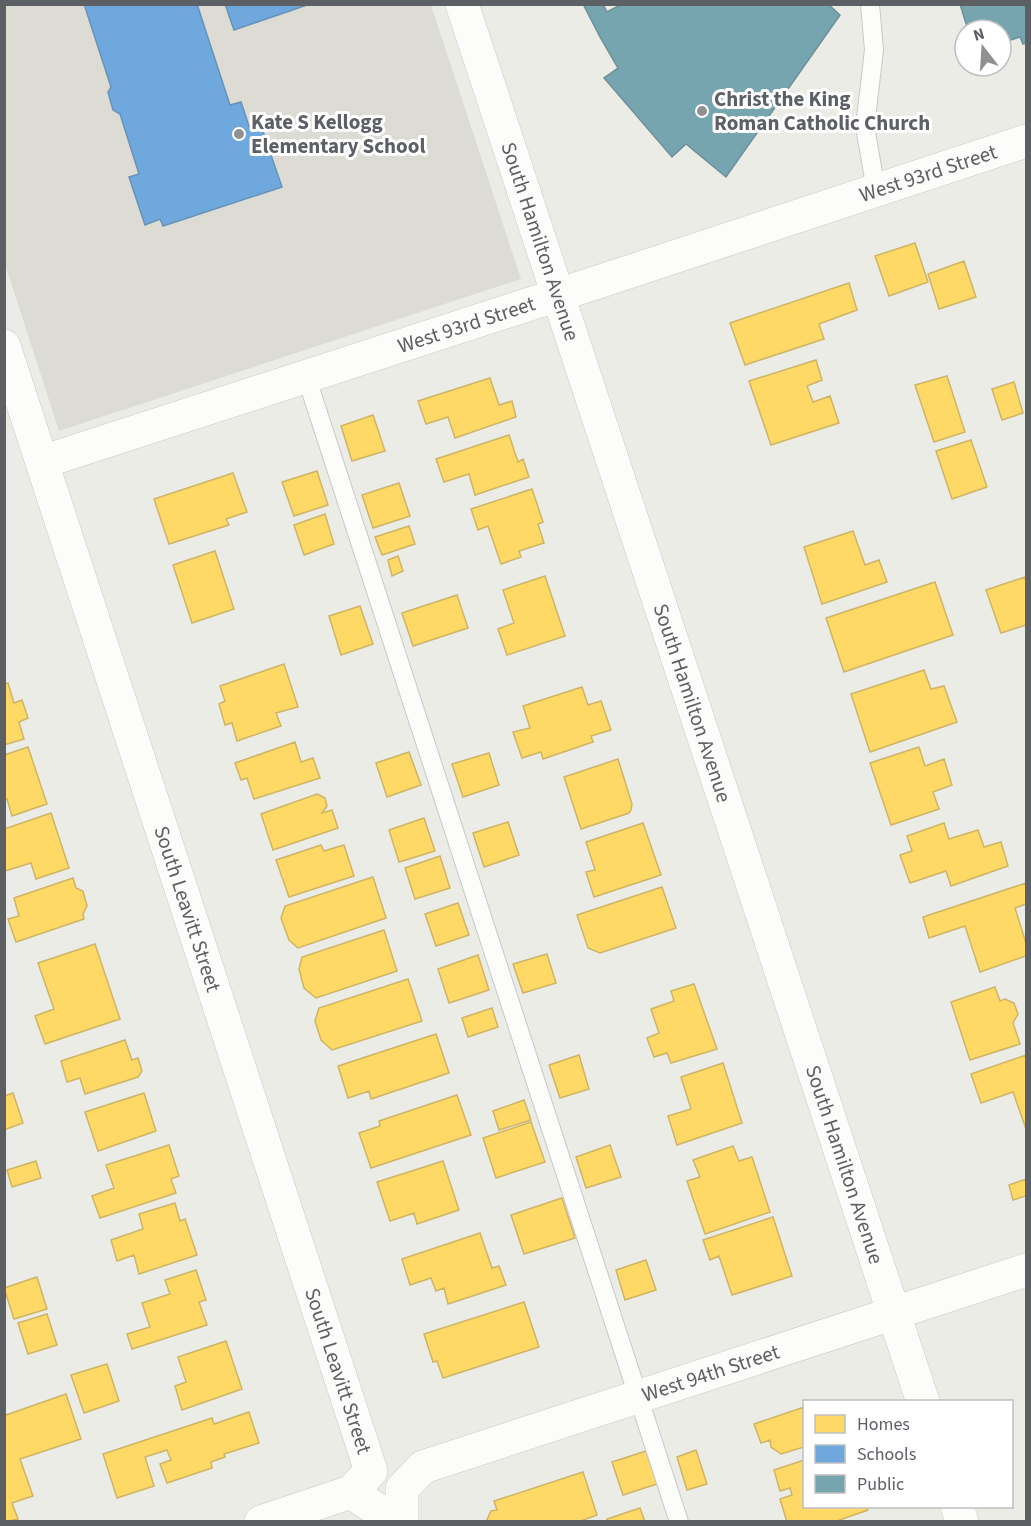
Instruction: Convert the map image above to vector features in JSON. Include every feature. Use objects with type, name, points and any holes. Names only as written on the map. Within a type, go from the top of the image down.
[{"type":"street","name":"South Hamilton Avenue","points":[[462,4],[923,1400]]},
{"type":"street","name":"West 93rd Street","points":[[42,462],[1026,141]]},
{"type":"street","name":"South Leavitt Street","points":[[4,346],[361,1481]]},
{"type":"street","name":"West 94th Street","points":[[402,1521],[402,1489],[423,1467],[1026,1270]]},
{"type":"street","points":[[261,1521],[361,1481],[396,1521]]},
{"type":"lane","points":[[870,4],[874,50],[865,127],[876,190]]},
{"type":"lane","points":[[306,376],[679,1521]]},
{"type":"shaded area","name":"Kate S Kellogg Elementary School","points":[[4,5],[431,5],[521,279],[59,431],[5,264]]},
{"type":"building: Homes","points":[[915,243],[928,282],[889,296],[875,256]]},
{"type":"building: Homes","points":[[964,261],[976,297],[939,309],[928,274]]},
{"type":"building: Homes","points":[[849,283],[857,310],[819,324],[824,339],[745,365],[730,323]]},
{"type":"building: Homes","points":[[816,360],[822,380],[807,386],[813,402],[830,396],[839,423],[771,445],[749,381]]},
{"type":"building: Homes","points":[[947,376],[965,432],[934,442],[915,385]]},
{"type":"building: Homes","points":[[490,378],[499,405],[512,401],[516,417],[455,438],[448,417],[426,424],[418,401]]},
{"type":"building: Homes","points":[[1014,382],[1023,413],[1002,420],[992,389]]},
{"type":"building: Homes","points":[[373,415],[385,451],[352,461],[341,426]]},
{"type":"building: Homes","points":[[509,435],[518,462],[523,459],[529,477],[475,495],[469,474],[444,482],[436,459]]},
{"type":"building: Homes","points":[[971,440],[987,487],[952,499],[936,451]]},
{"type":"building: Homes","points":[[317,471],[328,505],[294,516],[282,482]]},
{"type":"building: Homes","points":[[233,473],[247,512],[226,519],[229,525],[169,544],[154,499]]},
{"type":"building: Homes","points":[[399,483],[410,516],[373,528],[362,495]]},
{"type":"building: Homes","points":[[532,489],[543,522],[538,524],[544,543],[519,551],[521,557],[501,564],[488,526],[478,530],[471,509]]},
{"type":"building: Homes","points":[[325,514],[334,544],[304,555],[294,525]]},
{"type":"building: Homes","points":[[409,526],[415,544],[382,555],[375,537]]},
{"type":"building: Homes","points":[[853,531],[865,565],[879,560],[887,582],[822,604],[804,547]]},
{"type":"building: Homes","points":[[215,551],[234,609],[192,623],[173,565]]},
{"type":"building: Homes","points":[[398,556],[403,571],[392,576],[388,560]]},
{"type":"building: Homes","points":[[545,576],[565,636],[507,655],[498,629],[514,623],[503,590]]},
{"type":"building: Homes","points":[[1025,577],[1026,625],[1001,633],[986,590]]},
{"type":"building: Homes","points":[[935,582],[953,635],[844,672],[826,618]]},
{"type":"building: Homes","points":[[457,595],[468,628],[413,646],[402,613]]},
{"type":"building: Homes","points":[[360,606],[373,644],[341,655],[329,616]]},
{"type":"building: Homes","points":[[284,664],[298,707],[276,713],[281,726],[237,741],[232,723],[225,725],[219,704],[225,701],[220,686]]},
{"type":"building: Homes","points":[[924,670],[931,689],[944,686],[957,722],[870,752],[851,694]]},
{"type":"building: Homes","points":[[8,683],[14,703],[22,700],[28,718],[19,722],[24,739],[4,745],[4,684]]},
{"type":"building: Homes","points":[[582,687],[588,705],[601,701],[611,730],[591,736],[593,742],[543,759],[541,752],[522,758],[513,732],[530,728],[523,706]]},
{"type":"building: Homes","points":[[295,742],[301,762],[313,758],[320,778],[254,799],[247,778],[241,780],[235,763]]},
{"type":"building: Homes","points":[[28,747],[47,804],[12,816],[7,799],[4,800],[4,755]]},
{"type":"building: Homes","points":[[919,747],[925,766],[944,759],[952,785],[933,792],[939,809],[891,825],[870,763]]},
{"type":"building: Homes","points":[[409,752],[421,785],[387,797],[376,763]]},
{"type":"building: Homes","points":[[489,753],[499,785],[463,797],[452,764]]},
{"type":"building: Homes","points":[[618,759],[632,804],[631,810],[629,813],[581,829],[564,777]]},
{"type":"building: Homes","points":[[317,794],[325,798],[327,806],[322,813],[332,810],[338,828],[273,850],[261,814]]},
{"type":"building: Homes","points":[[51,813],[69,868],[36,879],[31,863],[5,871],[4,829]]},
{"type":"building: Homes","points":[[424,818],[435,851],[399,862],[389,830]]},
{"type":"building: Homes","points":[[508,822],[519,855],[484,867],[473,833]]},
{"type":"building: Homes","points":[[643,823],[661,875],[594,897],[586,872],[595,870],[586,842]]},
{"type":"building: Homes","points":[[944,823],[949,839],[978,830],[984,847],[1001,842],[1008,866],[951,886],[946,871],[910,883],[900,855],[912,851],[907,836]]},
{"type":"building: Homes","points":[[321,845],[324,851],[344,845],[354,876],[289,897],[276,860]]},
{"type":"building: Homes","points":[[440,856],[450,888],[415,899],[405,868]]},
{"type":"building: Homes","points":[[373,877],[386,918],[298,948],[289,940],[281,918],[285,906]]},
{"type":"building: Homes","points":[[73,878],[76,888],[83,891],[87,906],[83,914],[84,919],[16,942],[8,919],[19,916],[14,898]]},
{"type":"building: Homes","points":[[1026,883],[1026,904],[1015,908],[1026,943],[1026,956],[980,972],[965,926],[929,938],[923,917]]},
{"type":"building: Homes","points":[[662,887],[676,928],[600,953],[588,948],[577,915]]},
{"type":"building: Homes","points":[[458,903],[469,935],[436,946],[425,914]]},
{"type":"building: Homes","points":[[384,930],[397,971],[316,998],[304,988],[299,969],[302,957]]},
{"type":"building: Homes","points":[[95,944],[120,1019],[45,1044],[35,1016],[54,1009],[38,963]]},
{"type":"building: Homes","points":[[547,954],[556,983],[523,993],[513,964]]},
{"type":"building: Homes","points":[[478,955],[489,990],[449,1003],[438,969]]},
{"type":"building: Homes","points":[[408,979],[422,1021],[332,1050],[321,1040],[315,1021],[319,1008]]},
{"type":"building: Homes","points":[[694,984],[717,1049],[671,1063],[667,1053],[654,1057],[647,1038],[659,1033],[651,1009],[674,1001],[671,991]]},
{"type":"building: Homes","points":[[995,987],[1000,1001],[1005,999],[1014,1003],[1018,1014],[1013,1023],[1020,1044],[970,1060],[951,1002]]},
{"type":"building: Homes","points":[[492,1008],[498,1027],[468,1037],[462,1018]]},
{"type":"building: Homes","points":[[436,1034],[449,1073],[371,1099],[369,1091],[348,1098],[338,1066]]},
{"type":"building: Homes","points":[[125,1040],[132,1060],[138,1058],[142,1071],[138,1077],[85,1094],[80,1078],[67,1082],[61,1061]]},
{"type":"building: Homes","points":[[579,1055],[589,1089],[560,1098],[549,1065]]},
{"type":"building: Homes","points":[[1026,1055],[1026,1129],[1013,1092],[981,1103],[971,1074]]},
{"type":"building: Homes","points":[[723,1063],[742,1123],[677,1145],[668,1116],[691,1109],[681,1077]]},
{"type":"building: Homes","points":[[13,1093],[23,1123],[4,1130],[4,1096]]},
{"type":"building: Homes","points":[[144,1093],[156,1131],[98,1151],[85,1112]]},
{"type":"building: Homes","points":[[457,1095],[471,1135],[371,1168],[359,1133],[380,1126],[379,1121]]},
{"type":"building: Homes","points":[[524,1100],[531,1120],[499,1130],[493,1111]]},
{"type":"building: Homes","points":[[531,1122],[545,1162],[496,1178],[483,1138]]},
{"type":"building: Homes","points":[[169,1145],[179,1176],[171,1179],[176,1193],[100,1218],[92,1196],[114,1188],[106,1165]]},
{"type":"building: Homes","points":[[610,1145],[621,1177],[586,1188],[576,1157]]},
{"type":"building: Homes","points":[[733,1146],[739,1161],[752,1157],[770,1212],[705,1234],[687,1181],[700,1177],[693,1160]]},
{"type":"building: Homes","points":[[36,1161],[41,1178],[12,1187],[7,1170]]},
{"type":"building: Homes","points":[[443,1161],[459,1210],[417,1224],[414,1213],[390,1221],[377,1182]]},
{"type":"building: Homes","points":[[1026,1179],[1026,1196],[1013,1200],[1009,1185]]},
{"type":"building: Homes","points":[[562,1198],[575,1238],[524,1254],[511,1215]]},
{"type":"building: Homes","points":[[175,1203],[180,1221],[185,1219],[197,1255],[139,1274],[134,1255],[117,1261],[111,1240],[143,1229],[139,1214]]},
{"type":"building: Homes","points":[[773,1217],[792,1276],[732,1295],[719,1256],[710,1260],[703,1240]]},
{"type":"building: Homes","points":[[480,1233],[492,1268],[499,1266],[506,1285],[448,1304],[444,1288],[436,1291],[431,1278],[410,1285],[402,1259]]},
{"type":"building: Homes","points":[[646,1260],[656,1290],[625,1300],[616,1270]]},
{"type":"building: Homes","points":[[196,1270],[206,1300],[199,1302],[207,1325],[132,1349],[127,1334],[150,1327],[142,1303],[170,1294],[165,1280]]},
{"type":"building: Homes","points":[[37,1277],[47,1309],[14,1319],[4,1288]]},
{"type":"building: Homes","points":[[524,1302],[539,1347],[443,1378],[437,1361],[433,1362],[424,1334]]},
{"type":"building: Homes","points":[[47,1314],[57,1345],[28,1354],[18,1323]]},
{"type":"building: Homes","points":[[226,1341],[242,1389],[182,1410],[175,1386],[186,1382],[178,1357]]},
{"type":"building: Homes","points":[[107,1364],[119,1401],[84,1413],[71,1375]]},
{"type":"building: Homes","points":[[66,1394],[81,1439],[20,1459],[33,1496],[12,1503],[18,1519],[4,1522],[4,1411],[6,1415]]},
{"type":"building: Homes","points":[[803,1407],[803,1447],[781,1454],[771,1447],[770,1440],[761,1443],[754,1424]]},
{"type":"building: Homes","points":[[249,1412],[259,1443],[224,1454],[225,1457],[211,1462],[212,1468],[167,1483],[160,1464],[171,1460],[167,1450],[145,1457],[154,1486],[117,1498],[103,1454],[212,1418],[214,1424]]},
{"type":"building: Homes","points":[[696,1450],[707,1484],[687,1490],[677,1457]]},
{"type":"building: Homes","points":[[646,1451],[657,1484],[623,1495],[612,1462]]},
{"type":"building: Homes","points":[[803,1460],[803,1508],[867,1508],[868,1510],[834,1522],[787,1522],[780,1499],[792,1495],[790,1488],[780,1491],[774,1470]]},
{"type":"building: Homes","points":[[583,1472],[597,1515],[578,1522],[486,1522],[491,1511],[497,1510],[494,1501]]},
{"type":"building: Homes","points":[[640,1508],[645,1522],[608,1522],[607,1519]]},
{"type":"building: Schools","points":[[84,4],[197,4],[230,105],[241,102],[249,126],[260,123],[282,187],[163,226],[160,219],[145,225],[129,177],[139,174],[120,114],[113,110],[108,92],[111,87]]},
{"type":"building: Schools","points":[[225,4],[310,4],[234,30]]},
{"type":"building: Public","name":"Christ the King Roman Catholic Church","points":[[583,4],[603,4],[607,12],[622,4],[828,4],[840,15],[726,177],[686,144],[672,157],[604,78],[618,68]]},
{"type":"building: Public","points":[[960,4],[1026,4],[1026,43],[1023,44],[1020,37],[1013,39],[1013,18],[964,18]]},
{"type":"place","name":"Christ the King Roman Catholic Church","points":[[702,111]]},
{"type":"place","name":"Kate S Kellogg Elementary School","points":[[239,134]]}]
